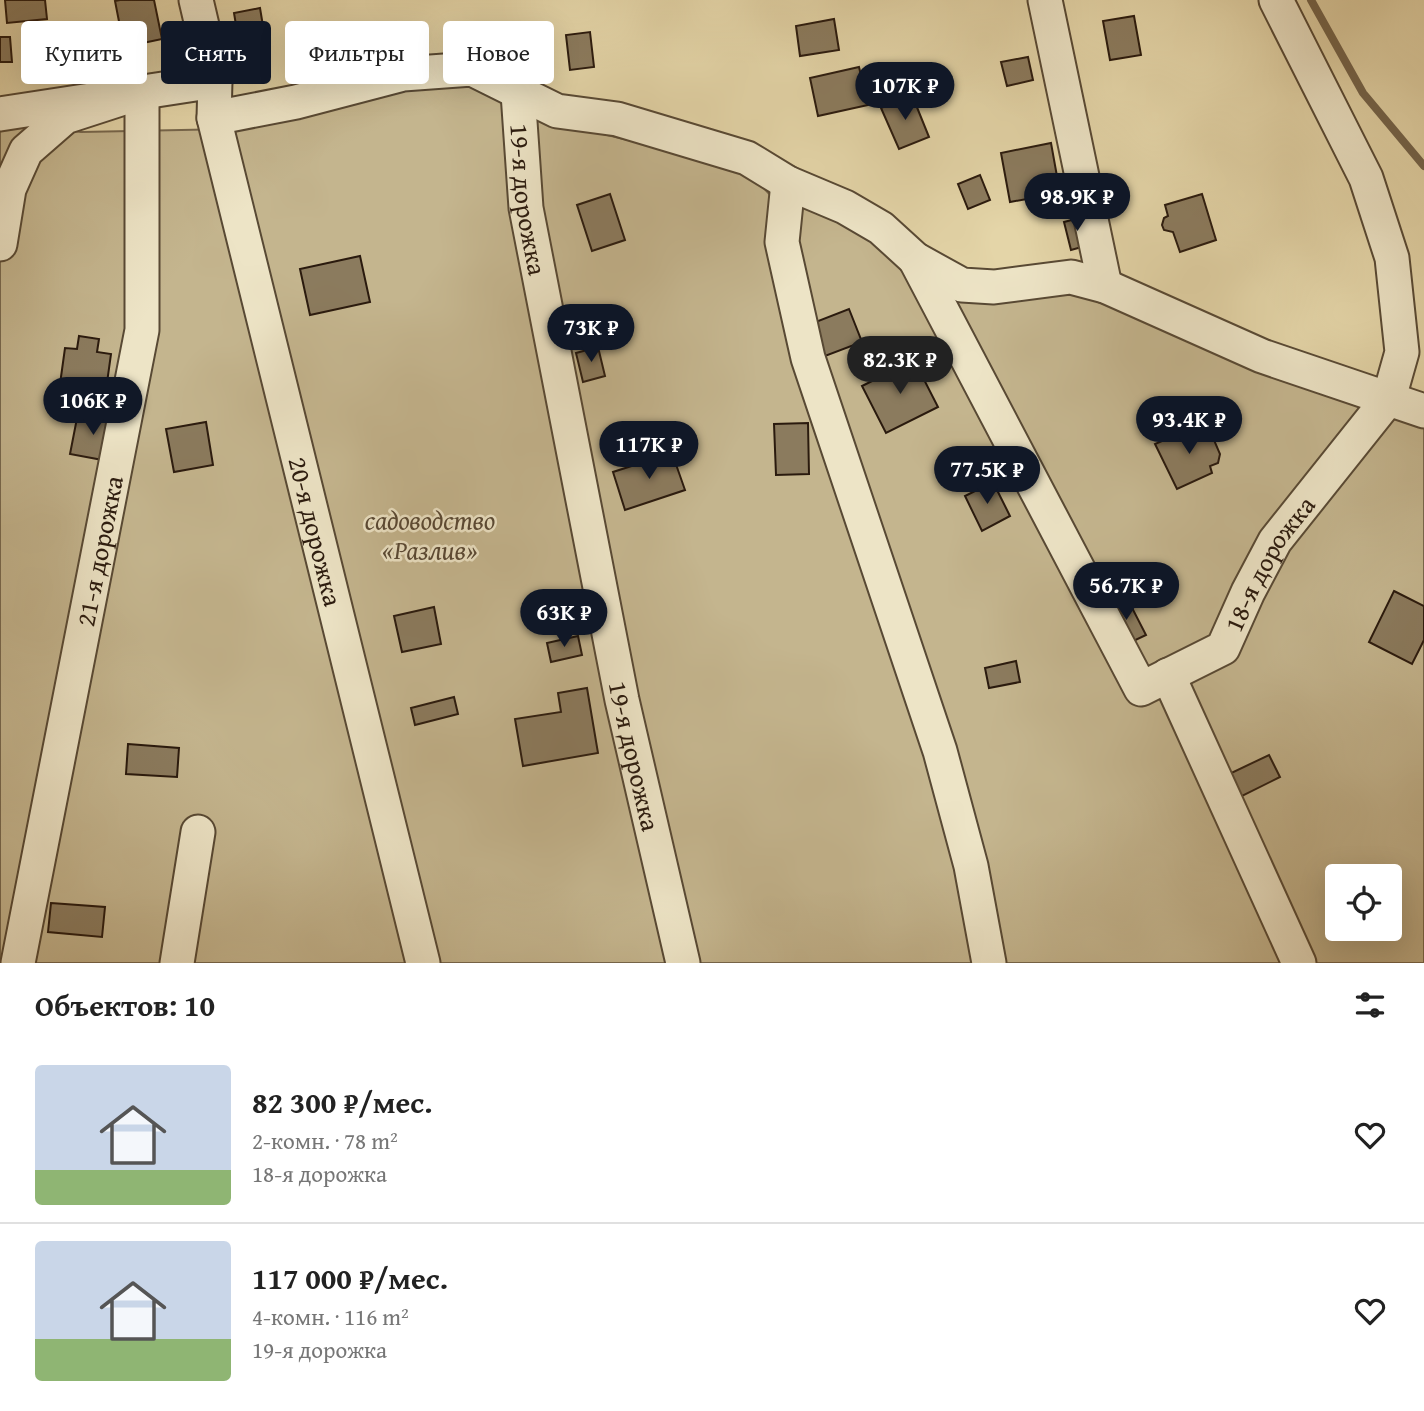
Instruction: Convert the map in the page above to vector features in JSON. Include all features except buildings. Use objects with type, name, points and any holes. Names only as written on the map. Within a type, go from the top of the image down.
[{"type":"street","name":"20-я дорожка","points":[[196,0],[215,100],[423,963]]},
{"type":"street","points":[[1045,0],[1105,286]]},
{"type":"street","name":"18-я дорожка","points":[[915,259],[1141,688],[1223,648],[1275,541],[1389,398],[1402,352],[1392,258],[1366,178],[1276,0]]},
{"type":"street","points":[[0,114],[142,92],[215,100],[296,102],[403,74],[472,69],[557,111],[617,119],[747,158],[788,183],[845,207],[881,228],[915,259],[962,285],[994,287],[1071,277],[1105,286],[1262,356],[1424,411]]},
{"type":"street","points":[[0,244],[9,189],[26,151],[65,117],[142,92]]},
{"type":"street","name":"21-я дорожка","points":[[18,963],[142,330],[142,92]]},
{"type":"street","name":"19-я дорожка","points":[[518,93],[526,208],[622,700],[683,963]]},
{"type":"street","points":[[788,183],[782,242],[808,358],[940,751],[971,866],[989,963]]},
{"type":"street","points":[[1168,675],[1299,963]]},
{"type":"street","points":[[177,963],[198,832]]},
{"type":"green space","name":"садоводство «Разлив»","points":[[400,85],[466,85],[557,123],[745,168],[773,198],[853,202],[969,297],[1077,289],[1424,423],[1424,963],[0,963],[0,127],[15,125],[81,132],[231,129]]},
{"type":"waterway","points":[[1311,0],[1363,93],[1424,166]]}]
